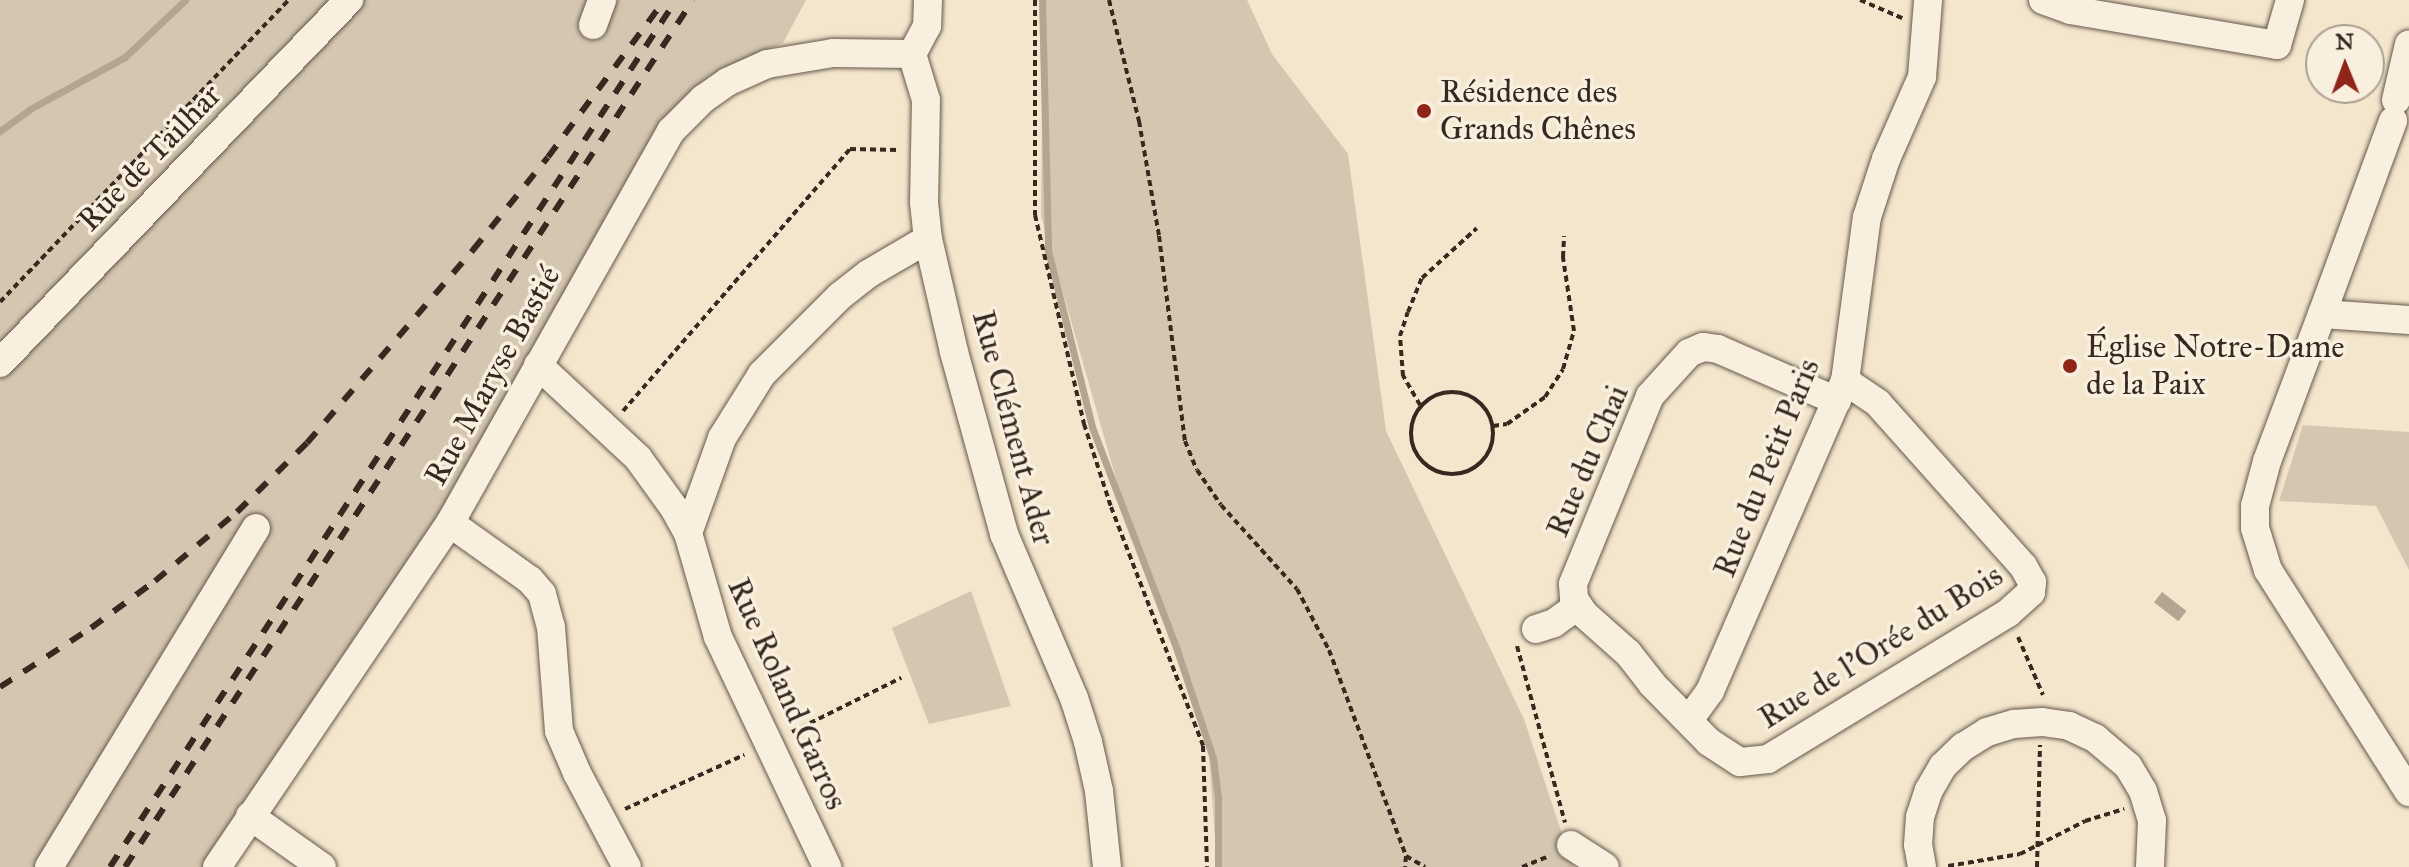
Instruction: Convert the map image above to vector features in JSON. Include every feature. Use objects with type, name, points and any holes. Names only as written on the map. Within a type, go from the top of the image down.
[{"type":"street","name":"Rue de Tailhar","points":[[0,363],[349,0]]},
{"type":"street","points":[[912,54],[927,26],[928,0]]},
{"type":"street","name":"Rue du Petit Paris","points":[[1689,720],[1710,691],[1841,391],[1867,217],[1886,159],[1922,77],[1928,0]]},
{"type":"street","points":[[2043,0],[2070,10],[2277,45],[2290,0]]},
{"type":"street","points":[[2409,44],[2395,110],[2267,461],[2255,506],[2255,528],[2268,570],[2409,792]]},
{"type":"street","name":"Rue Maryse Bastié","points":[[217,867],[450,523],[671,131],[703,99],[738,77],[788,59],[833,53],[912,54]]},
{"type":"street","name":"Rue Clément Ader","points":[[912,54],[924,88],[928,239],[954,352],[1004,534],[1074,698],[1088,742],[1101,803],[1107,867]]},
{"type":"street","points":[[688,533],[722,438],[762,374],[840,296],[868,274],[928,239]]},
{"type":"street","points":[[2322,314],[2409,320]]},
{"type":"street","name":"Rue du Chai","points":[[1577,606],[1573,584],[1650,396],[1689,353],[1703,347],[1718,349],[1841,391]]},
{"type":"street","name":"Rue Roland Garros","points":[[538,365],[608,427],[660,488],[688,533],[718,637],[827,867]]},
{"type":"street","name":"Rue de l'Orée du Bois","points":[[1689,720],[1727,756],[1740,762],[1761,762],[2008,613],[2031,592],[2032,582],[2023,566],[1878,403],[1841,391]]},
{"type":"street","points":[[450,523],[530,580],[542,594],[551,627],[559,731],[577,773],[627,867]]},
{"type":"street","points":[[49,867],[256,528]]},
{"type":"street","points":[[1536,629],[1554,623],[1577,606],[1628,653],[1652,684],[1689,720]]},
{"type":"street","points":[[1922,867],[1918,845],[1920,817],[1929,790],[1943,766],[1963,747],[1987,732],[2014,724],[2048,722],[2083,731],[2108,746],[2128,766],[2148,805],[2153,839],[2150,867]]},
{"type":"street","points":[[250,816],[322,867]]},
{"type":"street","points":[[1571,845],[1605,867]]},
{"type":"path","points":[[0,302],[289,0]]},
{"type":"path","points":[[1035,0],[1035,215],[1084,424],[1111,507],[1203,746],[1207,867]]},
{"type":"path","points":[[1109,0],[1142,135],[1159,236],[1185,441],[1197,470],[1221,505],[1297,589],[1329,650],[1406,856],[1405,867]]},
{"type":"path","points":[[1860,0],[1926,29]]},
{"type":"path","points":[[608,427],[850,149],[924,151]]},
{"type":"path","points":[[1420,406],[1403,376],[1400,336],[1422,278],[1477,228]]},
{"type":"path","points":[[1492,426],[1507,424],[1545,397],[1563,369],[1574,331],[1563,257],[1564,236]]},
{"type":"path","points":[[1445,392],[1459,392],[1483,406],[1492,426],[1491,446],[1476,467],[1450,475],[1438,472],[1417,456],[1411,444],[1413,418],[1420,406],[1445,392]]},
{"type":"path","points":[[2008,613],[2048,722],[2037,867]]},
{"type":"path","points":[[1536,629],[1516,645],[1571,845]]},
{"type":"path","points":[[1945,867],[2003,859],[2102,815],[2148,805]]},
{"type":"path","points":[[1406,856],[1425,867]]},
{"type":"shaded area","points":[[0,0],[806,0],[783,43],[709,76],[671,131],[538,365],[217,867],[0,867]]},
{"type":"shaded area","points":[[1043,0],[1247,0],[1272,54],[1348,154],[1386,431],[1524,719],[1573,867],[1217,867],[1208,743],[1137,552],[1041,216]]},
{"type":"shaded area","points":[[2303,425],[2409,432],[2409,570],[2376,506],[2279,501]]},
{"type":"shaded area","points":[[971,591],[1011,706],[929,724],[892,628]]},
{"type":"shaded area","points":[[2162,592],[2186,611],[2178,621],[2154,602]]},
{"type":"waterway","points":[[0,131],[30,109],[125,57],[185,0]]},
{"type":"waterway","points":[[1042,0],[1048,250],[1092,427],[1177,650],[1213,758],[1218,796],[1218,867]]},
{"type":"railway","points":[[110,867],[676,0]]},
{"type":"railway","points":[[125,867],[693,0]]},
{"type":"railway","points":[[0,687],[91,628],[155,581],[237,512],[307,443],[473,250],[548,157],[658,9]]},
{"type":"place","name":"Résidence des Grands Chênes","points":[[1424,111]]},
{"type":"place","name":"Église Notre-Dame de la Paix","points":[[2070,366]]}]
